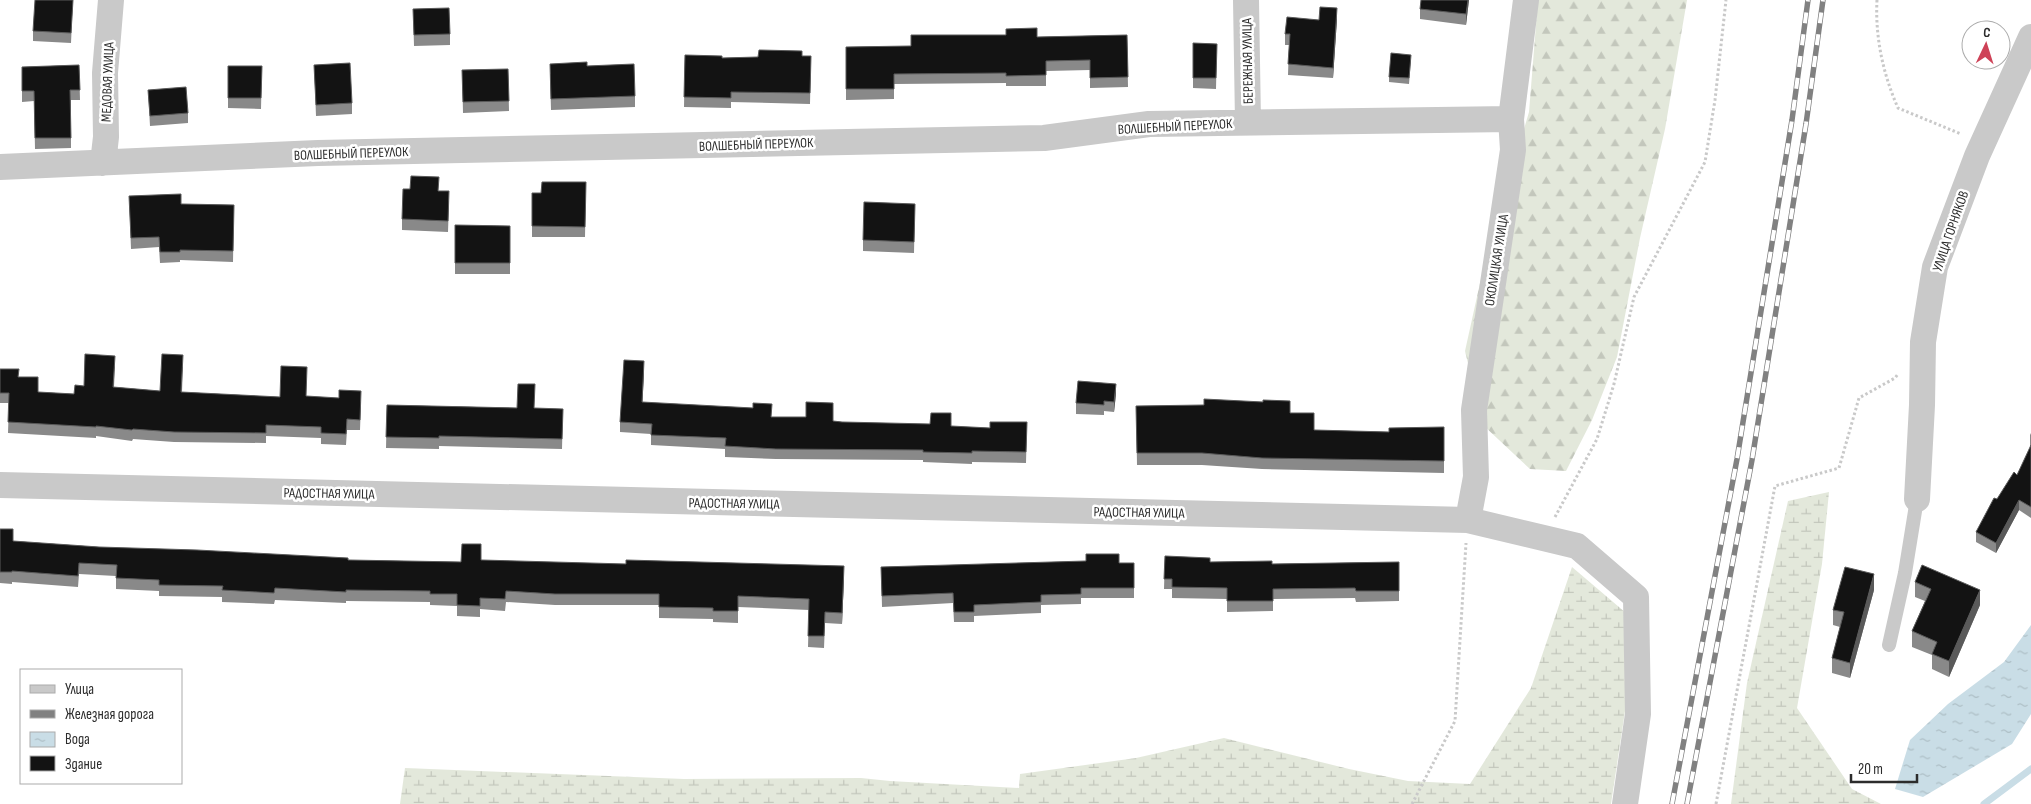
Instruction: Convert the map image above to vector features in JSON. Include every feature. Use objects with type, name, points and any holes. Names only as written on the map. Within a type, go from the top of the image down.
[{"type":"street","name":"МЕДОВАЯ УЛИЦА","points":[[103,163],[106,137],[105,73],[111,0]]},
{"type":"street","name":"БЕРЕЖНАЯ УЛИЦА","points":[[1246,0],[1248,122]]},
{"type":"street","name":"ОКОЛИЦКАЯ УЛИЦА","points":[[1468,520],[1476,477],[1474,410],[1513,150],[1511,119],[1526,0]]},
{"type":"street","name":"УЛИЦА ГОРНЯКОВ","points":[[1917,499],[1923,342],[1935,268],[1983,143],[2031,37]]},
{"type":"street","name":"ВОЛШЕБНЫЙ ПЕРЕУЛОК","points":[[0,167],[318,153],[1044,138],[1149,124],[1511,119]]},
{"type":"street","name":"РАДОСТНАЯ УЛИЦА","points":[[0,485],[1468,520],[1577,546],[1636,597],[1638,714],[1624,804]]},
{"type":"lane","points":[[1890,645],[1905,573],[1917,499]]},
{"type":"path","points":[[1539,537],[1559,512],[1597,439],[1614,384],[1634,297],[1705,162],[1715,100],[1726,0]]},
{"type":"path","points":[[1877,0],[1876,26],[1888,85],[1898,108],[1983,143]]},
{"type":"path","points":[[1716,804],[1776,486],[1838,468],[1859,398],[1895,378],[1901,371]]},
{"type":"path","points":[[1412,804],[1455,721],[1468,520]]},
{"type":"green space","points":[[1538,0],[1687,0],[1665,129],[1640,238],[1617,357],[1592,420],[1566,471],[1530,469],[1483,425],[1465,351],[1484,265],[1529,112]]},
{"type":"green space","points":[[1829,492],[1822,564],[1797,708],[1852,789],[1881,804],[1731,804],[1747,683],[1788,501]]},
{"type":"green space","points":[[1572,567],[1626,613],[1632,665],[1611,804],[400,804],[405,768],[684,779],[861,778],[1019,788],[1020,774],[1136,758],[1224,738],[1349,769],[1408,781],[1470,784],[1531,688]]},
{"type":"water","points":[[2031,625],[2031,714],[2012,744],[1923,797],[1895,789],[1910,740],[1948,704],[2004,662]]},
{"type":"building","points":[[35,0],[73,0],[71,33],[33,31]]},
{"type":"building","points":[[1421,0],[1468,0],[1466,14],[1420,9]]},
{"type":"building","points":[[1320,7],[1337,8],[1333,68],[1288,64],[1290,34],[1285,34],[1287,17],[1319,20]]},
{"type":"building","points":[[449,8],[450,34],[414,35],[413,9]]},
{"type":"building","points":[[1037,28],[1037,37],[1127,35],[1128,77],[1090,78],[1090,60],[1046,61],[1046,75],[1006,76],[1006,73],[894,74],[894,89],[846,89],[846,47],[911,46],[911,35],[1006,35],[1006,29]]},
{"type":"building","points":[[1193,43],[1217,44],[1216,78],[1193,78]]},
{"type":"building","points":[[759,50],[802,51],[802,56],[811,56],[810,93],[731,92],[731,98],[684,97],[685,55],[722,56],[722,58],[758,57]]},
{"type":"building","points":[[1391,53],[1411,55],[1409,78],[1389,77]]},
{"type":"building","points":[[587,62],[587,66],[634,64],[635,96],[551,99],[550,64]]},
{"type":"building","points":[[350,63],[352,103],[316,105],[314,65]]},
{"type":"building","points":[[79,65],[80,90],[70,90],[71,138],[35,138],[34,91],[22,91],[22,67]]},
{"type":"building","points":[[228,66],[262,66],[261,98],[228,98]]},
{"type":"building","points":[[508,69],[509,101],[463,102],[462,70]]},
{"type":"building","points":[[186,87],[188,113],[150,116],[148,90]]},
{"type":"building","points":[[411,176],[439,177],[438,191],[449,191],[448,221],[402,219],[403,189],[410,189]]},
{"type":"building","points":[[542,182],[586,182],[585,227],[532,226],[532,193],[541,193]]},
{"type":"building","points":[[181,194],[181,204],[234,205],[233,251],[180,250],[180,252],[160,252],[159,237],[131,238],[129,196]]},
{"type":"building","points":[[864,202],[915,204],[914,242],[863,240]]},
{"type":"building","points":[[455,225],[510,226],[510,263],[455,263]]},
{"type":"building","points":[[85,354],[115,356],[113,387],[160,391],[162,354],[183,355],[181,392],[280,397],[281,366],[307,367],[306,396],[339,398],[339,390],[361,391],[360,420],[347,419],[346,434],[321,433],[321,427],[266,425],[266,433],[174,432],[8,422],[9,393],[0,393],[0,369],[19,369],[18,377],[38,377],[38,392],[74,394],[75,385],[84,386]]},
{"type":"building","points":[[624,360],[644,361],[642,402],[753,408],[753,403],[772,404],[771,417],[806,417],[806,402],[833,403],[833,421],[842,422],[930,424],[931,413],[951,413],[951,426],[990,428],[990,422],[1027,422],[1026,452],[972,451],[972,453],[923,452],[923,450],[776,449],[725,446],[726,438],[651,435],[652,424],[620,422]]},
{"type":"building","points":[[1078,381],[1116,384],[1114,402],[1104,401],[1104,405],[1076,403]]},
{"type":"building","points":[[518,384],[535,384],[534,408],[563,409],[562,439],[439,436],[439,438],[386,437],[387,405],[517,408]]},
{"type":"building","points":[[1204,399],[1263,402],[1263,400],[1290,401],[1290,413],[1314,413],[1314,430],[1389,432],[1389,428],[1444,427],[1444,461],[1262,458],[1202,453],[1137,453],[1136,406],[1204,405]]},
{"type":"building","points":[[2031,445],[2031,507],[2019,500],[1996,543],[1976,532],[1994,498],[1997,499],[2014,472],[2017,475]]},
{"type":"building","points":[[0,529],[13,529],[13,541],[99,547],[348,558],[348,560],[461,562],[462,544],[481,544],[481,560],[626,564],[626,560],[844,566],[842,613],[825,612],[824,636],[808,636],[809,599],[738,596],[738,611],[713,611],[713,608],[659,607],[659,594],[555,594],[506,591],[505,599],[480,598],[480,606],[457,605],[457,594],[430,594],[430,591],[346,590],[346,592],[275,588],[274,593],[222,590],[223,586],[159,585],[159,580],[116,578],[117,565],[79,563],[78,576],[12,571],[0,572]]},
{"type":"building","points":[[1086,554],[1119,554],[1119,563],[1134,563],[1134,588],[1081,588],[1081,594],[1041,595],[1041,602],[974,605],[974,612],[954,612],[953,593],[882,596],[881,567],[1086,561]]},
{"type":"building","points":[[1165,556],[1210,558],[1210,562],[1272,561],[1272,564],[1399,562],[1399,591],[1356,591],[1355,588],[1273,589],[1273,601],[1227,601],[1227,588],[1172,587],[1172,579],[1164,579]]},
{"type":"building","points":[[1922,565],[1980,590],[1949,661],[1932,654],[1937,642],[1912,631],[1931,589],[1915,582]]},
{"type":"building","points":[[1845,567],[1874,574],[1850,663],[1832,658],[1844,612],[1833,610]]},
{"type":"waterway","points":[[1984,804],[2031,769]]},
{"type":"railway","points":[[1672,804],[1737,459],[1792,120],[1808,0]]},
{"type":"railway","points":[[1687,804],[1752,460],[1806,124],[1823,0]]}]
